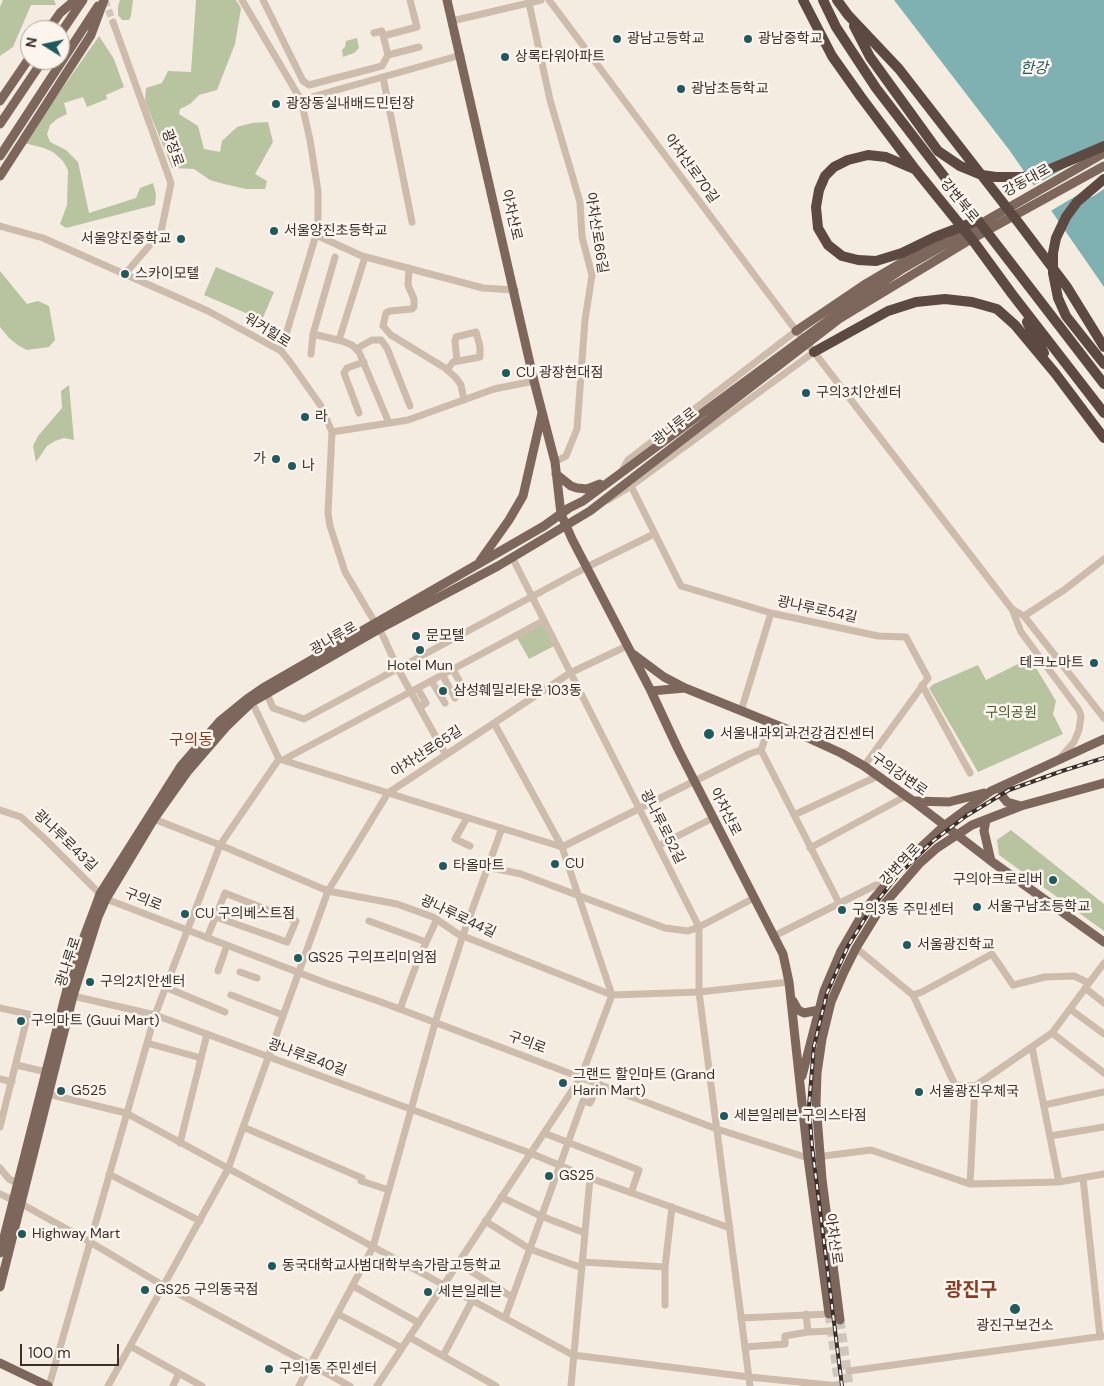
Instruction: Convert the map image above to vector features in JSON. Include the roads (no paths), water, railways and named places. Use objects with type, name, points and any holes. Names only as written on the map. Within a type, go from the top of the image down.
[{"type":"highway","name":"강변북로","points":[[803,0],[832,56],[915,169],[974,242],[1104,413]]},
{"type":"highway","name":"강변북로","points":[[823,0],[836,27],[876,88],[1104,384]]},
{"type":"highway","points":[[837,0],[848,15],[899,69],[1007,207],[1067,287],[1104,347]]},
{"type":"highway","points":[[848,15],[870,57],[938,151],[960,166],[982,175],[1009,178],[1036,175],[1104,146]]},
{"type":"highway","points":[[915,169],[886,157],[868,155],[848,160],[834,167],[826,176],[819,190],[816,207],[818,228],[828,245],[842,256],[858,260],[876,260],[896,255],[974,222]]},
{"type":"highway","points":[[1104,178],[1077,202],[1066,217],[1056,238],[1053,253],[1055,287],[1066,316],[1104,364]]},
{"type":"highway","points":[[1012,294],[1055,373]]},
{"type":"highway","points":[[814,352],[888,311],[916,302],[944,299],[972,302],[997,309],[1015,325],[1055,373],[1104,438]]},
{"type":"main road","points":[[55,20],[75,0]]},
{"type":"main road","points":[[69,20],[83,0]]},
{"type":"main road","points":[[0,156],[103,0]]},
{"type":"main road","points":[[0,176],[91,35],[103,0]]},
{"type":"main road","name":"아차산로","points":[[447,0],[515,290],[534,381],[555,462],[561,514],[694,781],[783,954],[791,996],[808,1158],[833,1302],[840,1320]]},
{"type":"main road","points":[[0,101],[21,70]]},
{"type":"main road","points":[[0,124],[36,70]]},
{"type":"main road","name":"강동대로","points":[[966,237],[996,214],[1104,153]]},
{"type":"main road","name":"강동대로","points":[[966,237],[1104,166]]},
{"type":"main road","points":[[974,222],[996,214]]},
{"type":"main road","name":"광나루로","points":[[0,1253],[17,1202],[48,1094],[73,996],[103,896],[188,771],[226,727],[252,702],[583,501],[838,313],[902,269],[966,237]]},
{"type":"main road","name":"광나루로","points":[[0,1287],[17,1202],[18,1183],[79,950],[103,896],[181,766],[220,721],[263,688],[377,626],[512,558],[601,504],[616,490],[839,319],[966,237]]},
{"type":"main road","points":[[796,331],[938,238]]},
{"type":"main road","points":[[477,565],[509,520],[522,496],[542,411]]},
{"type":"main road","points":[[556,474],[571,486],[577,488],[587,489],[610,481]]},
{"type":"main road","points":[[629,649],[664,677],[684,688]]},
{"type":"main road","name":"구의강변로","points":[[651,692],[684,688],[841,753],[864,766],[910,798],[991,861],[1104,942]]},
{"type":"main road","name":"강변역로","points":[[801,1081],[824,991],[841,951],[866,908],[883,886],[917,849],[945,825],[991,791],[1104,739]]},
{"type":"main road","points":[[1009,783],[1003,790],[1002,796],[1007,802],[1020,806]]},
{"type":"main road","name":"강변역로","points":[[819,1157],[816,1116],[817,1073],[822,1039],[832,1002],[844,972],[880,909],[899,885],[937,848],[956,834],[1020,806],[1104,783]]},
{"type":"main road","points":[[910,798],[922,803],[949,802],[991,791]]},
{"type":"main road","points":[[972,805],[968,812],[972,820],[983,821],[991,861]]},
{"type":"main road","points":[[791,996],[798,1010],[804,1013],[818,1010]]},
{"type":"main road","name":"아차산로","points":[[801,1081],[816,1116]]},
{"type":"main road","name":"아차산로","points":[[819,1157],[833,1302],[830,1314]]},
{"type":"main road","points":[[0,1363],[34,1383],[48,1386]]},
{"type":"street","points":[[242,0],[301,100],[318,190],[316,235],[281,352]]},
{"type":"street","points":[[263,0],[303,80],[309,85],[382,66],[388,55],[384,36],[382,31],[374,33]]},
{"type":"street","points":[[384,36],[417,27],[410,0]]},
{"type":"street","points":[[452,21],[540,0]]},
{"type":"street","name":"아차산로70길","points":[[549,0],[796,331],[1012,609]]},
{"type":"street","name":"아차산로66길","points":[[528,4],[550,100],[580,202],[582,237],[592,274],[585,320],[577,429],[566,456],[555,462]]},
{"type":"street","name":"광장로","points":[[113,22],[171,183],[161,232],[125,274]]},
{"type":"street","points":[[388,55],[419,47]]},
{"type":"street","points":[[301,100],[461,55]]},
{"type":"street","points":[[384,77],[412,222]]},
{"type":"street","name":"워커힐로","points":[[0,228],[18,230],[43,238],[208,311],[281,352],[290,362],[321,406],[332,432],[328,512],[330,526],[345,572],[377,626],[398,669],[415,691],[420,707],[446,755]]},
{"type":"street","points":[[316,235],[365,257],[483,288],[515,290]]},
{"type":"street","points":[[311,354],[314,334],[335,257]]},
{"type":"street","points":[[339,340],[365,257]]},
{"type":"street","points":[[409,268],[408,285],[414,299],[414,307],[412,309],[386,313],[383,326],[391,335],[447,370],[456,378],[461,385],[464,400]]},
{"type":"street","points":[[620,474],[628,460],[796,331]]},
{"type":"street","points":[[447,370],[453,362],[480,356],[476,332],[456,337],[457,361]]},
{"type":"street","points":[[314,334],[339,340],[352,345],[356,349],[364,362],[389,423]]},
{"type":"street","points":[[356,349],[372,340],[381,340],[387,348],[410,406]]},
{"type":"street","points":[[601,504],[631,486],[814,352]]},
{"type":"street","points":[[359,413],[344,373],[347,368],[364,362]]},
{"type":"street","points":[[332,432],[408,420],[494,389],[534,381]]},
{"type":"street","name":"광나루로54길","points":[[631,486],[681,586],[771,613],[878,636],[906,637],[928,678],[922,685]]},
{"type":"street","points":[[267,694],[273,708],[304,719],[587,567],[654,534]]},
{"type":"street","name":"광나루로52길","points":[[512,558],[699,928],[699,992],[750,1386]]},
{"type":"street","points":[[1024,616],[1064,590],[1104,559]]},
{"type":"street","points":[[1012,609],[1024,616],[1104,718]]},
{"type":"street","points":[[1012,609],[1021,632],[1079,710],[1081,716],[1079,730],[1074,742],[1059,760]]},
{"type":"street","points":[[742,711],[771,613]]},
{"type":"street","points":[[48,1386],[155,1015],[220,845],[282,760],[432,682],[543,621]]},
{"type":"street","name":"아차산로65길","points":[[108,1386],[228,1169],[328,892],[388,793],[570,673],[629,649]]},
{"type":"street","points":[[453,670],[464,689]]},
{"type":"street","points":[[443,676],[455,698]]},
{"type":"street","points":[[432,682],[444,704]]},
{"type":"street","points":[[864,766],[922,685],[970,773]]},
{"type":"street","points":[[252,702],[282,760],[562,847],[761,750],[771,723]]},
{"type":"street","points":[[377,1386],[581,1077],[612,994],[562,847],[494,723]]},
{"type":"street","points":[[761,750],[839,903]]},
{"type":"street","points":[[794,815],[878,776]]},
{"type":"street","points":[[810,848],[910,798]]},
{"type":"street","name":"광나루로43길","points":[[0,810],[20,817],[103,896]]},
{"type":"street","points":[[468,818],[455,839],[470,846]]},
{"type":"street","points":[[658,846],[713,818]]},
{"type":"street","name":"광나루로44길","points":[[154,819],[220,845],[328,892],[397,904],[437,919],[463,936],[612,994],[699,992],[789,982]]},
{"type":"street","points":[[299,1386],[374,1247],[435,1023],[463,936],[502,828]]},
{"type":"street","points":[[487,867],[521,874],[665,928],[688,931],[699,928],[754,898]]},
{"type":"street","points":[[774,936],[876,885],[883,886]]},
{"type":"street","points":[[207,938],[225,893],[296,921],[287,942],[216,917]]},
{"type":"street","name":"구의로","points":[[103,896],[299,973],[400,1009],[717,1129],[808,1158],[870,1150],[970,1184]]},
{"type":"street","points":[[400,1009],[437,919]]},
{"type":"street","points":[[369,921],[426,942]]},
{"type":"street","points":[[218,971],[227,945]]},
{"type":"street","points":[[856,948],[913,996],[955,1085],[975,1086],[1052,1033],[1104,963]]},
{"type":"street","points":[[913,996],[992,954],[1013,985],[1045,977],[1074,976],[1104,1003]]},
{"type":"street","points":[[240,972],[257,978]]},
{"type":"street","points":[[165,987],[224,1012]]},
{"type":"street","points":[[231,995],[283,1016]]},
{"type":"street","name":"광나루로40길","points":[[73,996],[155,1015],[530,1153],[590,1178],[730,1228]]},
{"type":"street","points":[[0,1008],[59,1022]]},
{"type":"street","points":[[1070,1009],[1104,1034]]},
{"type":"street","points":[[0,1127],[28,1014]]},
{"type":"street","points":[[1052,1033],[1104,1073]]},
{"type":"street","points":[[180,1143],[207,1034]]},
{"type":"street","points":[[147,1043],[201,1058]]},
{"type":"street","points":[[1032,1047],[1059,1182]]},
{"type":"street","points":[[16,1065],[47,1072]]},
{"type":"street","points":[[0,1079],[12,1082]]},
{"type":"street","points":[[505,1318],[583,1101],[590,1103],[599,1084]]},
{"type":"street","points":[[975,1086],[970,1184],[1059,1182],[1104,1174]]},
{"type":"street","points":[[1044,1104],[1104,1092]]},
{"type":"street","points":[[48,1094],[126,1114],[573,1356],[749,1378],[839,1386]]},
{"type":"street","points":[[243,1127],[389,1190]]},
{"type":"street","points":[[1050,1136],[1104,1127]]},
{"type":"street","points":[[544,1133],[639,1170],[631,1193]]},
{"type":"street","points":[[0,1168],[9,1179],[18,1183]]},
{"type":"street","points":[[109,1174],[200,1221]]},
{"type":"street","points":[[571,1386],[590,1178]]},
{"type":"street","points":[[849,1371],[1102,1336],[1083,1178]]},
{"type":"street","points":[[0,1194],[90,1242],[164,1286],[350,1386]]},
{"type":"street","points":[[501,1197],[541,1216],[585,1233]]},
{"type":"street","points":[[665,1305],[665,1267],[672,1208]]},
{"type":"street","points":[[485,1221],[530,1249],[582,1265],[665,1267]]},
{"type":"street","points":[[458,1263],[512,1297]]},
{"type":"street","points":[[353,1286],[419,1323]]},
{"type":"street","points":[[443,1356],[472,1301]]},
{"type":"street","points":[[338,1314],[402,1348]]},
{"type":"street","points":[[806,1314],[808,1332]]},
{"type":"street","name":"아차산로","points":[[741,1318],[830,1314]]},
{"type":"street","points":[[745,1347],[785,1344],[785,1336],[808,1332],[832,1331]]},
{"type":"street","points":[[409,1337],[496,1386]]},
{"type":"street","points":[[130,1346],[202,1386]]},
{"type":"street","points":[[172,1386],[179,1373]]},
{"type":"water","name":"한강","points":[[894,0],[1104,0],[1104,287],[1010,151]]},
{"type":"tunnel","points":[[105,0],[113,22]]},
{"type":"tunnel","points":[[829,1314],[839,1386]]},
{"type":"tunnel","points":[[840,1320],[849,1386]]},
{"type":"railway","points":[[842,1386],[812,1146],[809,1106],[814,1046],[827,993],[848,946],[871,909],[898,875],[933,841],[966,816],[1009,790],[1104,758]]},
{"type":"place","name":"광남고등학교","points":[[617,39]]},
{"type":"place","name":"광남중학교","points":[[748,39]]},
{"type":"place","name":"상록타워아파트","points":[[505,57]]},
{"type":"place","name":"광남초등학교","points":[[681,89]]},
{"type":"place","name":"광장동실내배드민턴장","points":[[276,104]]},
{"type":"place","name":"서울양진초등학교","points":[[274,231]]},
{"type":"place","name":"서울양진중학교","points":[[181,239]]},
{"type":"place","name":"스카이모텔","points":[[125,274]]},
{"type":"place","name":"CU 광장현대점","points":[[506,373]]},
{"type":"place","name":"구의3치안센터","points":[[806,393]]},
{"type":"place","name":"라","points":[[305,417]]},
{"type":"place","name":"가","points":[[276,459]]},
{"type":"place","name":"나","points":[[292,466]]},
{"type":"place","name":"문모텔","points":[[416,636]]},
{"type":"place","name":"Hotel Mun","points":[[420,650]]},
{"type":"place","name":"테크노마트","points":[[1094,663]]},
{"type":"place","name":"삼성훼밀리타운 103동","points":[[443,691]]},
{"type":"place","name":"서울내과외과건강검진센터","points":[[709,734]]},
{"type":"place","name":"CU","points":[[555,864]]},
{"type":"place","name":"타올마트","points":[[443,866]]},
{"type":"place","name":"구의아크로리버","points":[[1053,880]]},
{"type":"place","name":"서울구남초등학교","points":[[977,907]]},
{"type":"place","name":"구의3동 주민센터","points":[[842,910]]},
{"type":"place","name":"CU 구의베스트점","points":[[185,914]]},
{"type":"place","name":"서울광진학교","points":[[907,945]]},
{"type":"place","name":"GS25 구의프리미엄점","points":[[298,958]]},
{"type":"place","name":"구의2치안센터","points":[[90,982]]},
{"type":"place","name":"구의마트 (Guui Mart)","points":[[21,1021]]},
{"type":"place","name":"그랜드 할인마트 (Grand Harin Mart)","points":[[563,1083]]},
{"type":"place","name":"G525","points":[[61,1091]]},
{"type":"place","name":"서울광진우체국","points":[[919,1092]]},
{"type":"place","name":"세븐일레븐 구의스타점","points":[[724,1116]]},
{"type":"place","name":"GS25","points":[[549,1176]]},
{"type":"place","name":"Highway Mart","points":[[22,1234]]},
{"type":"place","name":"동국대학교사범대학부속가람고등학교","points":[[272,1266]]},
{"type":"place","name":"GS25 구의동국점","points":[[145,1290]]},
{"type":"place","name":"세븐일레븐","points":[[428,1292]]},
{"type":"place","name":"광진구보건소","points":[[1015,1309]]},
{"type":"place","name":"구의1동 주민센터","points":[[269,1369]]},
{"type":"district","name":"구의동","points":[[191,741]]},
{"type":"district","name":"광진구","points":[[971,1291]]},
{"type":"park label","name":"구의공원","points":[[1011,713]]}]
